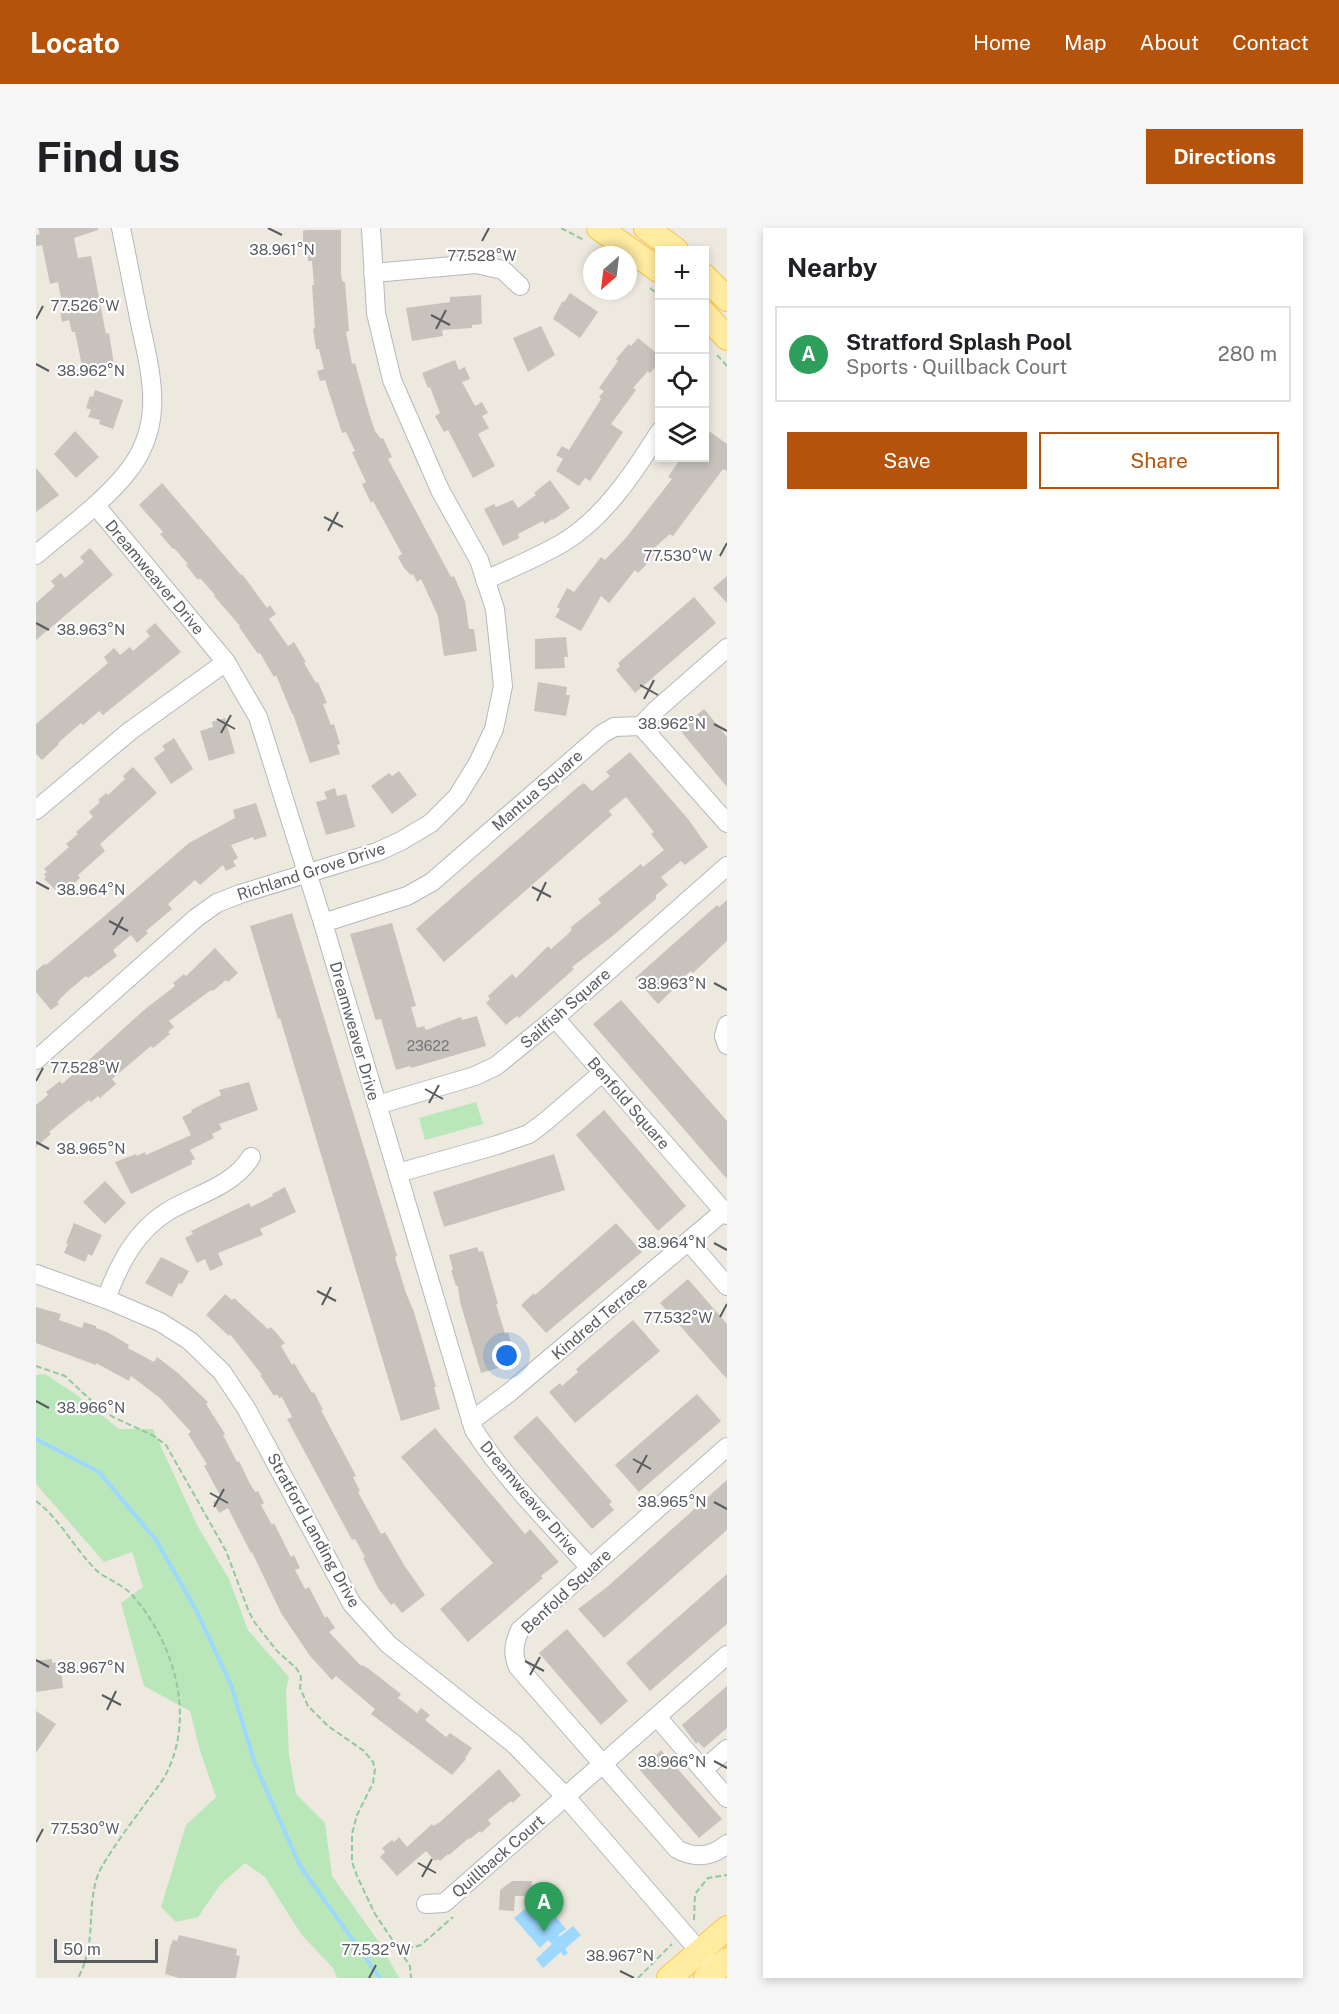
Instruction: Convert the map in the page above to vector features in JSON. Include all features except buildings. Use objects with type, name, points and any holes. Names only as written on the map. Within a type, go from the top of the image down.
[{"type":"main road","points":[[599,228],[655,267]]},
{"type":"main road","points":[[646,228],[671,246]]},
{"type":"main road","points":[[709,280],[727,299]]},
{"type":"main road","points":[[709,318],[727,338]]},
{"type":"main road","points":[[669,1978],[727,1928]]},
{"type":"street","points":[[36,555],[96,506],[126,474],[139,455],[148,434],[152,414],[153,384],[121,228]]},
{"type":"street","name":"Richland Grove Drive","points":[[36,1060],[196,918],[217,903],[377,852],[400,842],[431,823],[457,797],[478,764],[494,729],[503,686],[495,609],[479,560],[440,490],[392,380],[376,313],[371,228]]},
{"type":"street","points":[[373,273],[476,264],[503,270],[520,286]]},
{"type":"street","points":[[485,580],[566,541],[623,484],[655,438]]},
{"type":"street","name":"Dreamweaver Drive","points":[[96,506],[226,662],[258,717],[323,923],[471,1421],[486,1449],[590,1568]]},
{"type":"street","points":[[727,648],[641,726],[727,823]]},
{"type":"street","points":[[36,810],[130,730],[226,662]]},
{"type":"street","name":"Mantua Square","points":[[323,923],[378,906],[419,890],[432,882],[602,734],[614,727],[641,726]]},
{"type":"street","name":"Sailfish Square","points":[[377,1105],[475,1076],[496,1066],[555,1018],[727,866]]},
{"type":"street","name":"Benfold Square","points":[[555,1018],[726,1213]]},
{"type":"street","points":[[727,1025],[724,1036],[727,1045]]},
{"type":"street","points":[[398,1173],[529,1134],[602,1072]]},
{"type":"street","points":[[106,1299],[119,1266],[132,1245],[149,1226],[171,1209],[234,1177],[251,1157]]},
{"type":"street","name":"Kindred Terrace","points":[[471,1421],[510,1392],[726,1213]]},
{"type":"street","points":[[689,1242],[727,1286]]},
{"type":"street","name":"Stratford Landing Drive","points":[[36,1274],[106,1299],[160,1322],[190,1341],[222,1372],[246,1408],[352,1604],[388,1644],[514,1744],[566,1797],[682,1934],[718,1972]]},
{"type":"street","name":"Benfold Square","points":[[727,1447],[520,1630],[514,1649],[515,1660],[519,1667],[677,1849],[685,1854],[703,1856],[718,1852],[727,1844]]},
{"type":"street","name":"Quillback Court","points":[[426,1904],[444,1904],[727,1655]]},
{"type":"street","points":[[657,1717],[727,1798]]},
{"type":"street","points":[[703,1770],[727,1749]]},
{"type":"path","points":[[36,1366],[65,1376],[95,1404],[113,1417],[152,1435],[165,1445],[226,1551],[249,1612],[265,1638],[297,1670],[301,1677],[300,1688],[304,1698],[316,1716],[364,1752],[373,1762],[375,1769],[373,1783],[357,1815],[352,1834],[352,1863],[375,1914],[410,1966],[411,1978]]},
{"type":"path","points":[[36,1501],[54,1516],[97,1570],[133,1595],[172,1659],[178,1690],[179,1735],[174,1755],[166,1774],[99,1872],[94,1884],[89,1953],[78,1978]]},
{"type":"path","points":[[398,1946],[421,1945],[458,1912]]},
{"type":"green space","points":[[476,1102],[483,1124],[425,1140],[419,1118]]},
{"type":"green space","points":[[45,1374],[74,1393],[119,1429],[153,1429],[197,1525],[229,1579],[248,1630],[289,1677],[286,1690],[289,1755],[296,1794],[325,1823],[332,1876],[381,1945],[399,1978],[337,1978],[333,1968],[301,1934],[265,1877],[245,1863],[220,1885],[198,1917],[176,1922],[161,1907],[186,1825],[216,1797],[200,1751],[190,1711],[144,1686],[121,1603],[143,1587],[132,1552],[104,1562],[36,1484],[36,1375]]},
{"type":"water","points":[[539,1897],[566,1929],[558,1935],[559,1937],[573,1926],[581,1935],[565,1949],[568,1953],[564,1956],[561,1952],[543,1968],[536,1959],[552,1944],[548,1940],[540,1948],[514,1918]]},
{"type":"waterway","points":[[36,1439],[99,1472],[156,1540],[196,1610],[231,1685],[255,1764],[300,1866],[380,1978]]},
{"type":"place","name":"Stratford Splash Pool","points":[[544,1932]]}]
